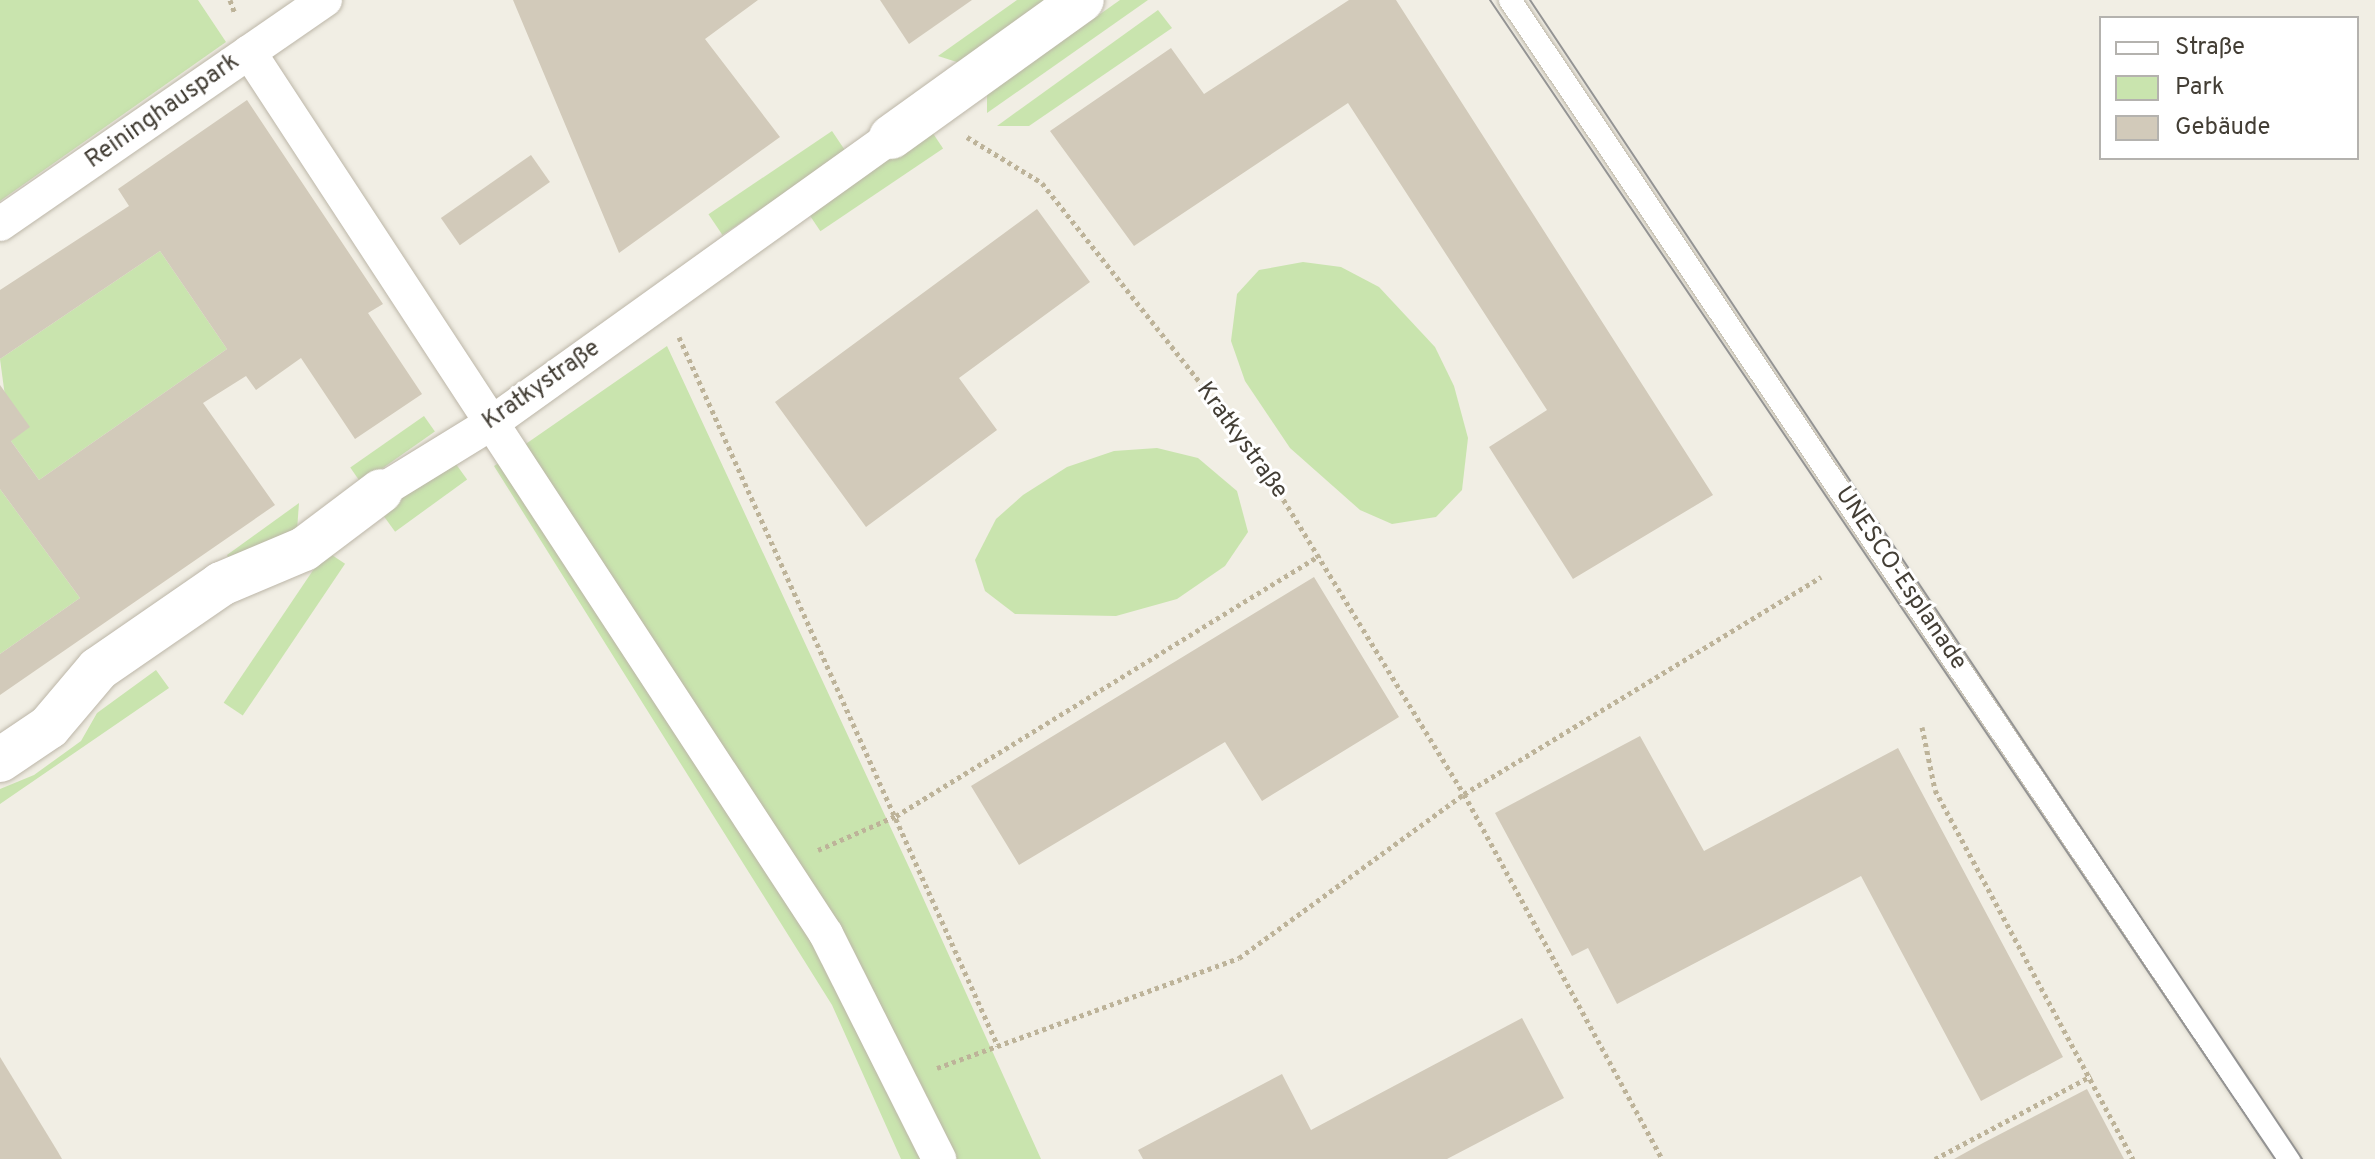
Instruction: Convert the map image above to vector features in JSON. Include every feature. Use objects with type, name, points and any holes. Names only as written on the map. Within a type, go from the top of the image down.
[{"type":"street","name":"Reininghauspark","points":[[0,224],[325,0]]},
{"type":"street","name":"Kratkystraße","points":[[0,760],[49,727],[98,669],[221,584],[304,549],[381,491],[493,422],[1082,0]]},
{"type":"street","points":[[249,52],[826,934],[939,1159]]},
{"type":"lane","name":"UNESCO-Esplanade","points":[[1510,0],[2289,1159]]},
{"type":"path","name":"Kratkystraße","points":[[964,135],[1042,183],[1250,445],[1464,794],[1662,1159]]},
{"type":"path","points":[[663,300],[998,1046]]},
{"type":"path","points":[[780,867],[896,816],[1320,555]]},
{"type":"path","points":[[902,1081],[1239,958],[1464,794],[1821,577]]},
{"type":"path","points":[[1922,727],[1935,790],[2133,1159]]},
{"type":"path","points":[[1935,1159],[2091,1076]]},
{"type":"green space","points":[[0,0],[198,0],[226,42],[0,201]]},
{"type":"green space","points":[[1017,0],[1049,0],[960,63],[938,56]]},
{"type":"green space","points":[[1120,0],[1148,0],[987,113],[987,94]]},
{"type":"green space","points":[[1158,10],[1172,28],[1029,126],[997,126]]},
{"type":"green space","points":[[928,126],[943,148],[820,231],[805,209]]},
{"type":"green space","points":[[832,131],[846,152],[722,235],[708,214]]},
{"type":"green space","points":[[160,251],[227,349],[39,480],[11,441],[0,359]]},
{"type":"green space","points":[[1303,262],[1341,267],[1379,287],[1435,347],[1454,386],[1468,438],[1462,490],[1436,517],[1392,524],[1360,510],[1290,448],[1245,381],[1231,341],[1237,294],[1259,270]]},
{"type":"green space","points":[[667,346],[1041,1159],[901,1159],[832,1005],[494,466]]},
{"type":"green space","points":[[424,416],[435,432],[361,483],[350,468]]},
{"type":"green space","points":[[1157,448],[1198,458],[1237,491],[1248,532],[1225,566],[1177,599],[1116,616],[1015,614],[985,591],[975,560],[996,519],[1023,495],[1067,467],[1114,451]]},
{"type":"green space","points":[[453,460],[467,479],[395,532],[381,512]]},
{"type":"green space","points":[[0,489],[80,598],[0,654]]},
{"type":"green space","points":[[299,503],[297,530],[229,560],[227,555]]},
{"type":"green space","points":[[326,551],[345,564],[243,716],[224,703]]},
{"type":"green space","points":[[156,670],[169,688],[0,804],[0,789],[34,775],[81,741],[97,713]]},
{"type":"building","points":[[513,0],[758,0],[705,39],[780,137],[619,253]]},
{"type":"building","points":[[880,0],[972,0],[909,44]]},
{"type":"building","points":[[1349,0],[1396,0],[1713,495],[1573,579],[1489,447],[1547,410],[1348,103],[1134,246],[1050,131],[1171,48],[1204,94]]},
{"type":"building","points":[[247,100],[383,304],[368,313],[422,394],[355,439],[301,358],[256,390],[246,376],[203,403],[275,505],[0,695],[0,654],[80,598],[0,489],[0,385],[30,427],[11,441],[39,480],[227,349],[160,251],[0,359],[0,290],[129,206],[118,189]]},
{"type":"building","points":[[531,155],[550,182],[460,245],[441,218]]},
{"type":"building","points":[[1037,209],[1090,282],[959,378],[997,430],[866,527],[775,402]]},
{"type":"building","points":[[1314,577],[1399,717],[1262,801],[1225,742],[1019,865],[971,786]]},
{"type":"building","points":[[1640,736],[1704,851],[1898,748],[2063,1057],[1981,1101],[1861,876],[1617,1004],[1588,948],[1572,956],[1495,813]]},
{"type":"building","points":[[1522,1018],[1564,1098],[1447,1159],[1143,1159],[1138,1150],[1282,1074],[1311,1130]]},
{"type":"building","points":[[0,1057],[58,1152],[62,1159],[0,1159]]},
{"type":"building","points":[[2087,1089],[2124,1159],[1954,1159],[1983,1143]]},
{"type":"tram line","points":[[1490,0],[2275,1159]]},
{"type":"tram line","points":[[1530,0],[2302,1159]]}]
